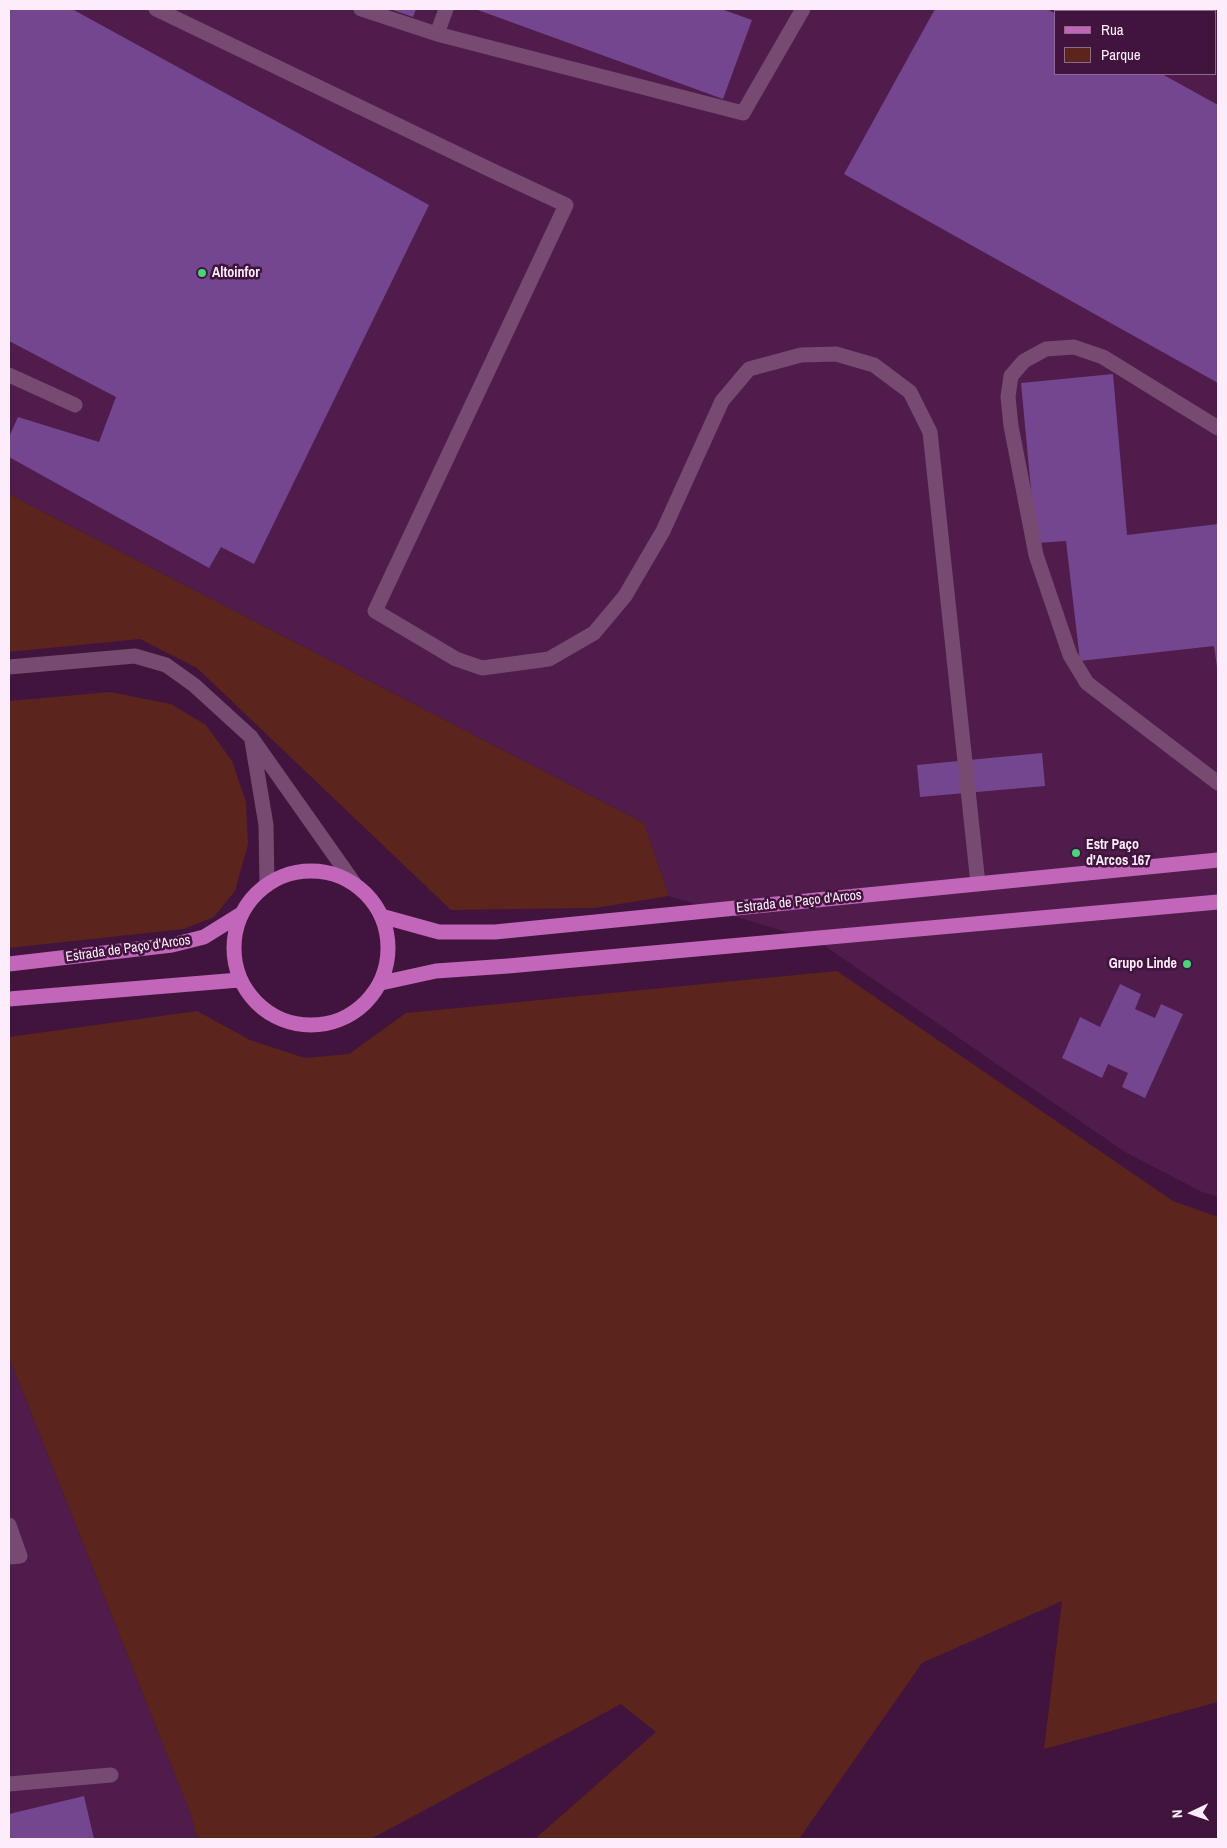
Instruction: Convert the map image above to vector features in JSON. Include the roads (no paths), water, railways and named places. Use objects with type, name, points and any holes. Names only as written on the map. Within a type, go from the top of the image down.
[{"type":"main road","name":"Estrada de Paço d'Arcos","points":[[381,916],[439,932],[495,932],[1218,860]]},
{"type":"main road","name":"Estrada de Paço d'Arcos","points":[[9,964],[172,945],[204,937],[240,914],[256,893],[277,877],[303,870],[329,872],[354,883],[373,901],[381,916],[388,941],[387,963],[380,983],[366,1004],[345,1018],[321,1026],[297,1025],[273,1016],[253,1001],[239,980],[234,960],[233,940],[240,914]]},
{"type":"main road","points":[[380,983],[436,971],[1218,902]]},
{"type":"main road","points":[[9,999],[239,980]]},
{"type":"street","points":[[156,9],[566,205],[375,611],[456,659],[482,668],[549,659],[594,633],[625,596],[654,548],[692,471],[722,401],[749,369],[801,356],[836,354],[874,365],[910,392],[930,432],[978,884]]},
{"type":"street","points":[[361,9],[438,34],[742,113],[803,9]]},
{"type":"street","points":[[438,34],[446,9]]},
{"type":"street","points":[[1218,428],[1103,357],[1074,347],[1046,349],[1024,361],[1012,376],[1008,397],[1011,426],[1036,555],[1070,655],[1088,683],[1218,783]]},
{"type":"street","points":[[9,375],[75,404]]},
{"type":"street","points":[[9,667],[135,656],[166,665],[194,685],[251,737],[354,883]]},
{"type":"street","points":[[251,737],[266,825],[267,885]]},
{"type":"street","points":[[9,1525],[20,1556],[9,1557]]},
{"type":"street","points":[[9,1784],[112,1775]]},
{"type":"place","name":"Altoinfor","points":[[202,273]]},
{"type":"place","name":"Estr Paço d'Arcos 167","points":[[1076,853]]},
{"type":"place","name":"Grupo Linde","points":[[1187,964]]}]
